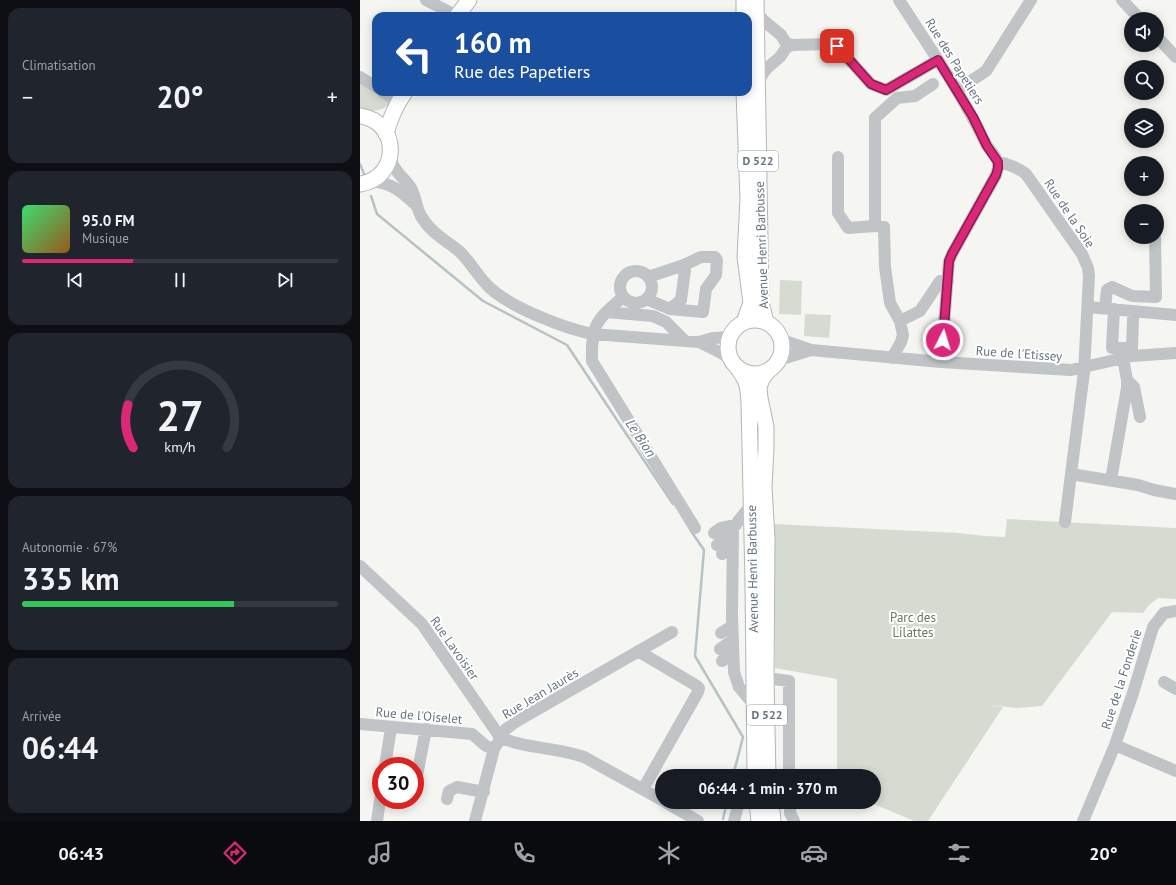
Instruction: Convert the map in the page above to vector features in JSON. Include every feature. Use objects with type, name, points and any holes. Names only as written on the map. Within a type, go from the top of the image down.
[{"type":"main road","name":"Avenue Henri Barbusse","points":[[752,43],[758,83],[761,303],[766,322]]},
{"type":"main road","name":"Avenue Henri Barbusse","points":[[744,96],[748,199],[745,257],[751,303],[744,322]]},
{"type":"main road","points":[[363,116],[385,112],[402,97]]},
{"type":"main road","points":[[386,134],[391,117],[402,97]]},
{"type":"main road","points":[[363,116],[374,120],[381,126],[386,134],[391,150],[386,168],[380,176],[366,183]]},
{"type":"main road","points":[[755,320],[766,322],[777,331],[782,340],[779,360],[768,371],[757,374],[746,372],[734,363],[730,357],[728,347],[730,337],[735,329],[744,322],[755,320]]},
{"type":"main road","name":"Avenue Henri Barbusse","points":[[734,363],[744,376],[748,388],[755,769]]},
{"type":"main road","name":"Avenue Henri Barbusse","points":[[768,371],[762,379],[759,388],[766,434],[764,487],[767,539],[766,678],[768,769]]},
{"type":"main road","points":[[758,809],[759,821]]},
{"type":"main road","points":[[772,809],[773,821]]},
{"type":"street","points":[[426,0],[462,8]]},
{"type":"street","name":"Rue des Papetiers","points":[[899,0],[957,90],[973,117],[987,146],[998,162]]},
{"type":"street","points":[[957,90],[986,71],[1031,0]]},
{"type":"street","points":[[1122,0],[1133,12]]},
{"type":"street","points":[[752,13],[780,35],[786,43],[792,45],[827,44],[837,46],[871,84],[886,90],[938,60]]},
{"type":"street","points":[[1164,44],[1176,57]]},
{"type":"street","points":[[758,83],[766,69],[780,57],[786,48],[792,45]]},
{"type":"street","points":[[360,77],[372,84]]},
{"type":"street","points":[[875,226],[874,118],[897,98],[915,96],[933,84]]},
{"type":"street","points":[[838,157],[838,213],[848,228],[875,226],[884,227],[885,267],[890,303],[900,321],[903,339],[892,358]]},
{"type":"street","points":[[390,158],[398,173],[411,187],[421,217],[429,228],[458,251],[468,261],[477,276],[490,289],[505,300],[560,324],[592,334],[699,342],[713,338],[730,337]]},
{"type":"street","points":[[941,362],[949,261],[996,175],[998,162]]},
{"type":"street","name":"Rue de la Soie","points":[[998,162],[1008,163],[1026,174],[1082,254],[1088,268],[1088,307],[1084,367],[1065,522]]},
{"type":"street","points":[[366,183],[382,182],[394,186],[416,205]]},
{"type":"street","points":[[1129,354],[1112,348],[1110,309],[1107,290],[1112,287],[1132,296],[1156,297],[1158,244]]},
{"type":"street","points":[[646,299],[670,308],[703,312],[706,289],[716,275],[717,260],[716,257],[701,257],[684,265],[648,277]]},
{"type":"street","points":[[670,308],[681,300],[685,270],[684,265]]},
{"type":"street","points":[[634,271],[642,272],[648,277],[652,285],[651,293],[646,299],[638,303],[630,302],[623,297],[620,289],[622,277],[634,271]]},
{"type":"street","points":[[900,321],[920,311],[940,281],[948,281]]},
{"type":"street","points":[[623,297],[606,312],[594,328],[592,334],[592,361],[695,528]]},
{"type":"street","points":[[1088,307],[1176,315]]},
{"type":"street","points":[[606,312],[653,316],[666,322],[685,341]]},
{"type":"street","points":[[1111,480],[1128,388],[1127,380],[1133,319]]},
{"type":"street","name":"Rue de l'Etissey","points":[[782,340],[811,350],[941,362],[1072,370],[1129,354],[1176,353]]},
{"type":"street","points":[[699,342],[722,353],[734,363]]},
{"type":"street","name":"Rue de l'Etissey","points":[[779,360],[811,350]]},
{"type":"street","points":[[1127,380],[1134,387],[1140,417]]},
{"type":"street","points":[[1071,474],[1138,485],[1176,494]]},
{"type":"street","points":[[751,505],[727,592],[734,672],[740,687],[754,705]]},
{"type":"street","name":"Rue Lavoisier","points":[[360,566],[422,624],[500,737]]},
{"type":"street","name":"Rue de la Fonderie","points":[[1083,821],[1115,745],[1133,693],[1152,627],[1164,613],[1176,611]]},
{"type":"street","name":"Rue Jean Jaurès","points":[[475,821],[484,792],[494,749],[506,729],[517,721],[672,632]]},
{"type":"street","points":[[638,651],[698,688],[694,699],[643,789]]},
{"type":"street","points":[[766,678],[789,680],[789,769]]},
{"type":"street","points":[[1164,682],[1176,689]]},
{"type":"street","name":"Rue de l'Oiselet","points":[[360,724],[391,728],[426,729],[472,734],[486,746],[494,749]]},
{"type":"street","points":[[386,757],[391,728]]},
{"type":"street","points":[[421,757],[426,729]]},
{"type":"street","points":[[500,737],[510,742],[570,752],[584,757],[655,796]]},
{"type":"street","points":[[1115,745],[1176,771]]},
{"type":"street","points":[[751,769],[755,759]]},
{"type":"street","points":[[447,799],[449,790],[456,787],[484,792]]},
{"type":"street","points":[[377,821],[379,809]]},
{"type":"street","points":[[677,809],[698,821]]},
{"type":"street","points":[[734,821],[738,809]]},
{"type":"street","points":[[790,809],[790,813],[794,821]]},
{"type":"green space","points":[[360,81],[372,89],[372,96],[384,96],[393,102],[378,110],[360,111]]},
{"type":"green space","points":[[780,280],[802,281],[801,315],[779,314]]},
{"type":"green space","points":[[805,314],[831,315],[829,338],[804,336]]},
{"type":"green space","name":"Parc des Lilattes","points":[[1007,519],[1176,528],[1176,599],[1158,598],[1149,605],[1143,613],[1112,612],[1042,706],[1016,708],[991,705],[1003,707],[928,821],[914,821],[881,807],[881,769],[837,769],[837,679],[775,668],[773,524],[958,533],[1005,537]]},
{"type":"waterway","name":"Le Bion","points":[[360,164],[364,174]]},
{"type":"waterway","name":"Le Bion","points":[[371,196],[377,214],[483,301],[567,345],[673,504]]},
{"type":"waterway","name":"Le Bion","points":[[691,531],[704,550],[695,656],[743,737],[735,769]]},
{"type":"waterway","name":"Le Bion","points":[[723,819],[725,809]]},
{"type":"route","points":[[837,46],[871,84],[886,90],[938,60],[973,117],[987,146],[998,162],[996,175],[949,261],[943,340]]}]
